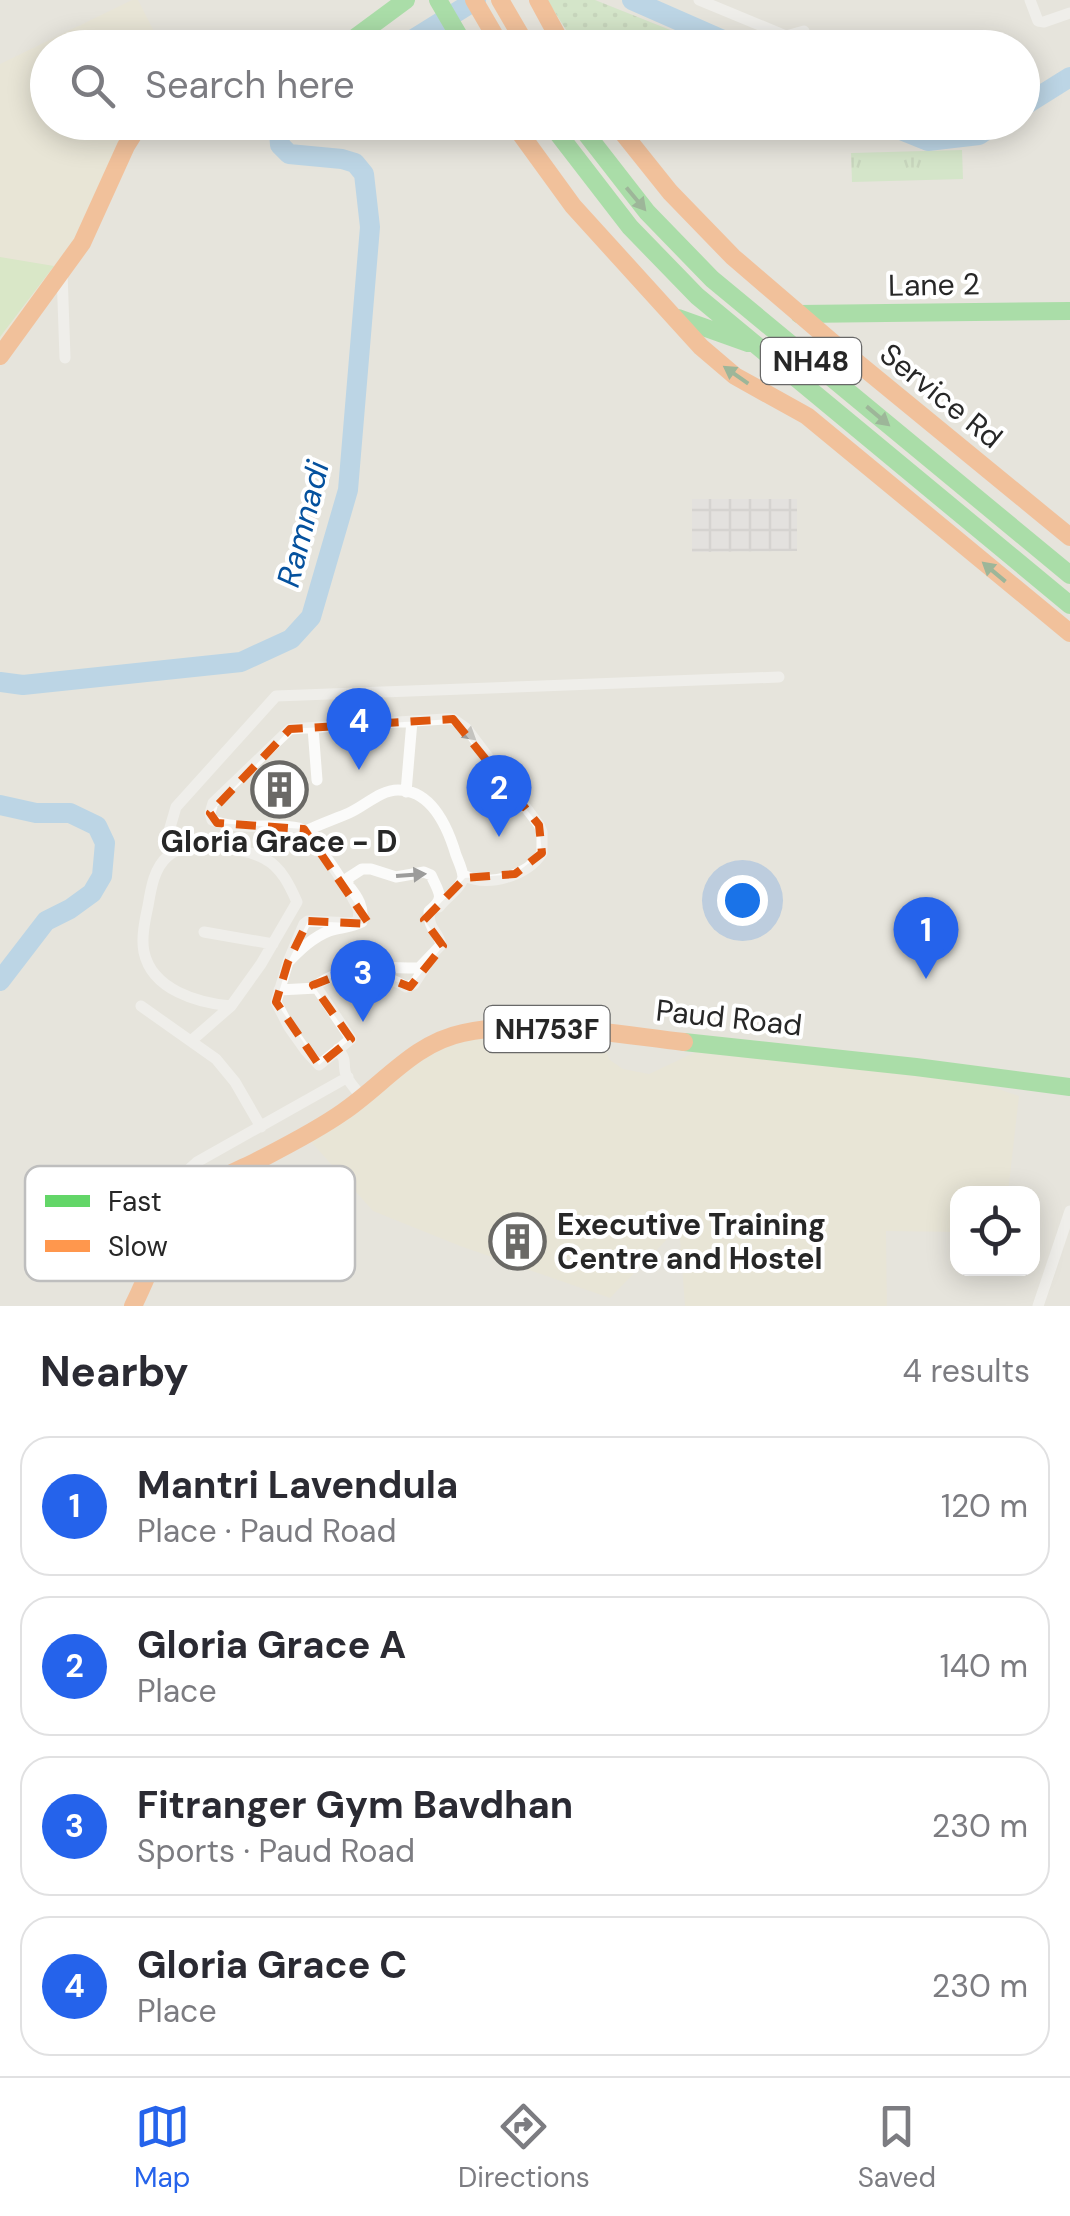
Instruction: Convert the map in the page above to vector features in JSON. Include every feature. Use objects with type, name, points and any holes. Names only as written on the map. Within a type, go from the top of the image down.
[{"type":"main road","points":[[366,30],[405,2],[423,0]]},
{"type":"main road","points":[[438,0],[455,30]]},
{"type":"main road","points":[[474,0],[492,30]]},
{"type":"main road","points":[[538,0],[554,30]]},
{"type":"main road","points":[[504,6],[518,30]]},
{"type":"main road","points":[[0,356],[86,236],[130,140]]},
{"type":"main road","points":[[525,140],[584,220],[701,347],[734,376],[807,416],[1070,633]]},
{"type":"main road","name":"NH48","points":[[562,140],[662,263],[753,345],[1070,604]]},
{"type":"main road","name":"NH48","points":[[590,140],[647,212],[712,280],[1070,575]]},
{"type":"main road","name":"Service Rd","points":[[628,140],[659,180],[733,257],[1070,536]]},
{"type":"main road","name":"Lane 2","points":[[800,314],[1070,310]]},
{"type":"main road","points":[[672,316],[753,345]]},
{"type":"main road","name":"Paud Road","points":[[248,1166],[347,1110],[428,1046],[474,1031],[566,1029],[674,1039],[1070,1087]]},
{"type":"main road","name":"Paud Road","points":[[133,1306],[146,1281]]},
{"type":"street","points":[[699,0],[772,30]]},
{"type":"street","points":[[1030,0],[1038,21],[1070,14]]},
{"type":"street","points":[[62,272],[65,358]]},
{"type":"street","points":[[169,831],[176,807],[276,696],[779,677]]},
{"type":"street","points":[[317,988],[352,1039],[319,1065],[279,1009],[279,990],[308,920],[353,923],[358,920],[359,911],[306,832],[299,828],[218,822],[212,820],[210,813],[213,804],[290,729],[453,719],[468,729],[542,832],[542,853],[531,866],[515,874],[492,880],[463,876]]},
{"type":"street","points":[[406,792],[412,721]]},
{"type":"street","points":[[314,728],[316,780]]},
{"type":"street","points":[[306,832],[388,792],[406,792],[434,808],[448,828],[463,876],[432,912],[432,924],[443,946],[414,984],[406,987],[359,967]]},
{"type":"street","points":[[191,1040],[231,1006],[297,902],[288,882],[268,860],[236,849],[201,847],[171,853],[158,866],[150,891],[144,954],[159,981],[186,996],[231,1006]]},
{"type":"street","points":[[288,962],[310,941],[328,931],[362,922],[360,902],[348,885],[348,878],[354,874],[371,869],[396,877],[424,872],[431,876],[440,902],[429,911],[429,922],[441,945],[419,968],[343,970],[317,988]]},
{"type":"street","points":[[204,932],[273,944]]},
{"type":"street","points":[[279,990],[317,988]]},
{"type":"street","points":[[140,1006],[216,1060],[261,1127]]},
{"type":"street","points":[[338,1049],[346,1062],[346,1074],[362,1098]]},
{"type":"street","points":[[326,1059],[334,1070],[346,1074]]},
{"type":"street","points":[[192,1166],[346,1074]]},
{"type":"street","points":[[1038,1306],[1070,1211]]},
{"type":"highlighted area","points":[[453,719],[539,825],[542,853],[515,874],[465,878],[424,920],[443,946],[410,987],[359,967],[313,985],[351,1039],[319,1065],[276,1002],[288,962],[308,921],[369,924],[304,829],[217,823],[210,813],[290,729]]},
{"type":"shaded area","points":[[138,0],[153,30],[70,30]]},
{"type":"shaded area","points":[[30,49],[30,140],[126,140],[93,214],[0,349],[0,64]]},
{"type":"shaded area","points":[[692,499],[797,499],[797,551],[692,552]]},
{"type":"shaded area","points":[[597,1032],[610,1060],[623,1069],[649,1074],[702,1049],[962,1076],[1019,1096],[1009,1186],[950,1186],[950,1232],[886,1231],[887,1306],[685,1306],[679,1227],[610,1298],[373,1211],[355,1191],[355,1166],[333,1166],[305,1135],[448,1037]]},
{"type":"green space","points":[[547,0],[595,0],[670,30],[566,30]]},
{"type":"green space","points":[[962,150],[963,179],[852,182],[851,153]]},
{"type":"green space","points":[[0,257],[54,266],[0,337]]},
{"type":"waterway","name":"Ramnadi","points":[[428,30],[476,0]]},
{"type":"waterway","name":"Ramnadi","points":[[632,0],[700,30]]},
{"type":"waterway","name":"Ramnadi","points":[[1040,96],[1070,77]]},
{"type":"waterway","name":"Ramnadi","points":[[0,682],[23,685],[241,662],[291,639],[311,617],[348,490],[370,227],[364,174],[355,163],[289,154],[280,140]]},
{"type":"waterway","name":"Ramnadi","points":[[926,140],[936,140]]},
{"type":"waterway","name":"Ramnadi","points":[[0,805],[36,813],[70,813],[97,826],[105,843],[102,876],[92,893],[46,921],[0,981]]},
{"type":"traffic: fast","points":[[365,30],[406,0]]},
{"type":"traffic: fast","points":[[438,0],[456,30]]},
{"type":"traffic: fast","points":[[563,140],[630,227],[697,296],[1070,605]]},
{"type":"traffic: fast","points":[[591,140],[647,212],[712,279],[1070,575]]},
{"type":"traffic: fast","points":[[799,314],[1070,311]]},
{"type":"traffic: fast","points":[[678,318],[748,343]]},
{"type":"traffic: fast","points":[[684,1042],[1070,1087]]},
{"type":"traffic: slow","points":[[474,0],[492,30]]},
{"type":"traffic: slow","points":[[500,0],[518,30]]},
{"type":"traffic: slow","points":[[538,0],[554,30]]},
{"type":"traffic: slow","points":[[0,356],[82,243],[130,140]]},
{"type":"traffic: slow","points":[[525,140],[573,206],[701,347],[735,376],[807,416],[1070,633]]},
{"type":"traffic: slow","points":[[628,140],[670,192],[733,257],[1070,537]]},
{"type":"traffic: slow","points":[[247,1166],[333,1119],[414,1055],[445,1038],[489,1029],[545,1027],[684,1042]]},
{"type":"traffic: slow","points":[[133,1306],[144,1281]]},
{"type":"place","name":"Gloria Grace C","points":[[359,770]]},
{"type":"place","name":"Gloria Grace - D","points":[[279,789]]},
{"type":"place","name":"Gloria Grace A","points":[[499,837]]},
{"type":"place","name":"Mantri Lavendula","points":[[926,979]]},
{"type":"place","name":"Fitranger Gym Bavdhan","points":[[363,1022]]},
{"type":"place","name":"Executive Training Centre and Hostel","points":[[518,1242]]}]
